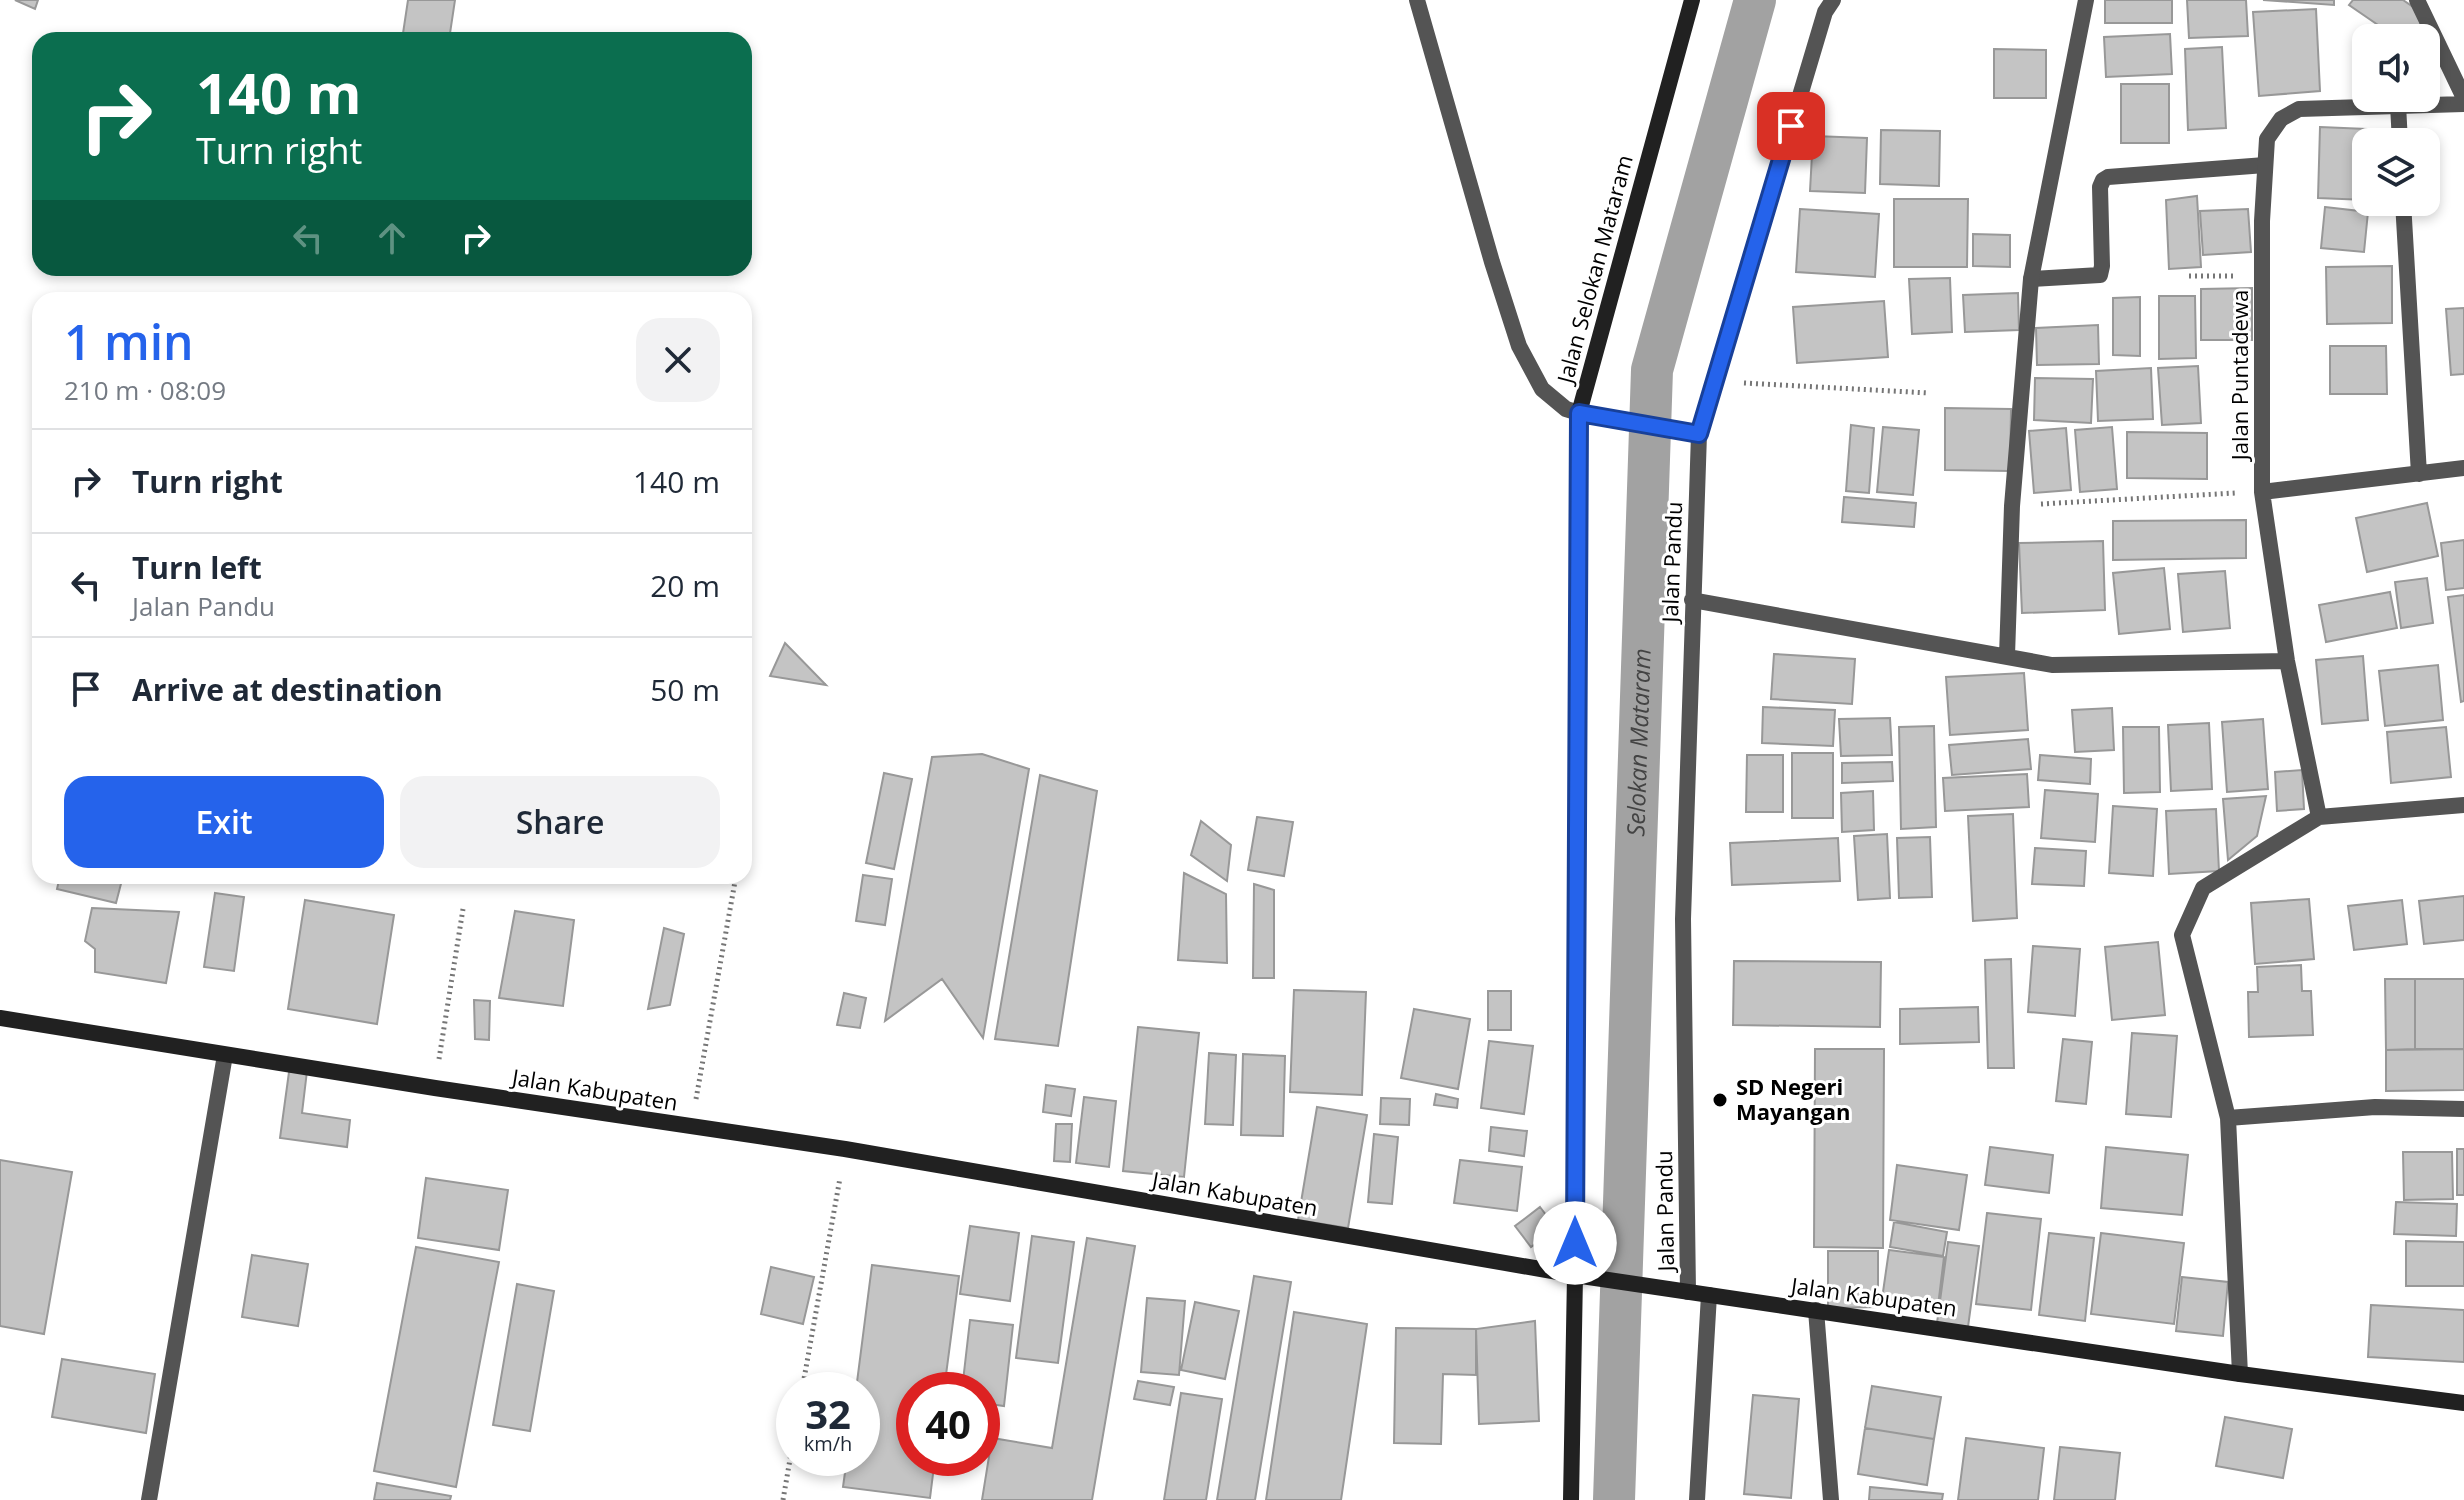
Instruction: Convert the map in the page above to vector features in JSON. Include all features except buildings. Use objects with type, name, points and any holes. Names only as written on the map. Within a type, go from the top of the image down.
[{"type":"main road","name":"Jalan Selokan Mataram","points":[[1571,1500],[1583,1276],[1579,413],[1692,0]]},
{"type":"main road","name":"Jalan Kabupaten","points":[[0,1018],[435,1088],[845,1149],[1583,1276],[2240,1374],[2464,1403]]},
{"type":"street","points":[[1417,0],[1492,262],[1519,346],[1542,389],[1566,409],[1579,413],[1691,433]]},
{"type":"street","name":"Jalan Pandu","points":[[1686,1292],[1683,919],[1692,600],[1691,433],[1715,382],[1825,12],[1833,0]]},
{"type":"street","points":[[2007,656],[2012,506],[2031,279],[2086,0]]},
{"type":"street","points":[[2417,0],[2464,101]]},
{"type":"street","name":"Jalan Puntadewa","points":[[2440,102],[2464,101]]},
{"type":"street","name":"Jalan Puntadewa","points":[[2319,817],[2287,661],[2262,492],[2262,221],[2267,139],[2273,127],[2299,109],[2352,107]]},
{"type":"street","points":[[2031,279],[2100,275],[2100,187],[2108,177],[2265,165]]},
{"type":"street","points":[[2404,216],[2419,474]]},
{"type":"street","points":[[2262,492],[2464,468]]},
{"type":"street","points":[[1692,600],[2052,665],[2287,661]]},
{"type":"street","points":[[2240,1374],[2228,1118],[2182,935],[2203,888],[2319,817],[2464,805]]},
{"type":"street","points":[[149,1500],[225,1055]]},
{"type":"street","points":[[2228,1118],[2375,1107],[2464,1109]]},
{"type":"street","points":[[1697,1500],[1709,1295]]},
{"type":"street","points":[[1816,1310],[1831,1500]]},
{"type":"path","points":[[2189,276],[2262,275]]},
{"type":"path","points":[[1715,382],[1929,393]]},
{"type":"path","points":[[2012,506],[2262,492]]},
{"type":"path","points":[[691,1127],[735,884]]},
{"type":"path","points":[[435,1088],[463,909]]},
{"type":"path","points":[[805,1372],[845,1149]]},
{"type":"path","points":[[783,1500],[787,1476]]},
{"type":"waterway","name":"Selokan Mataram","points":[[1614,1500],[1652,370],[1755,0]]},
{"type":"place","name":"SD Negeri Mayangan","points":[[1720,1100]]},
{"type":"route","points":[[1575,1243],[1579,413],[1699,434],[1791,126]]}]
